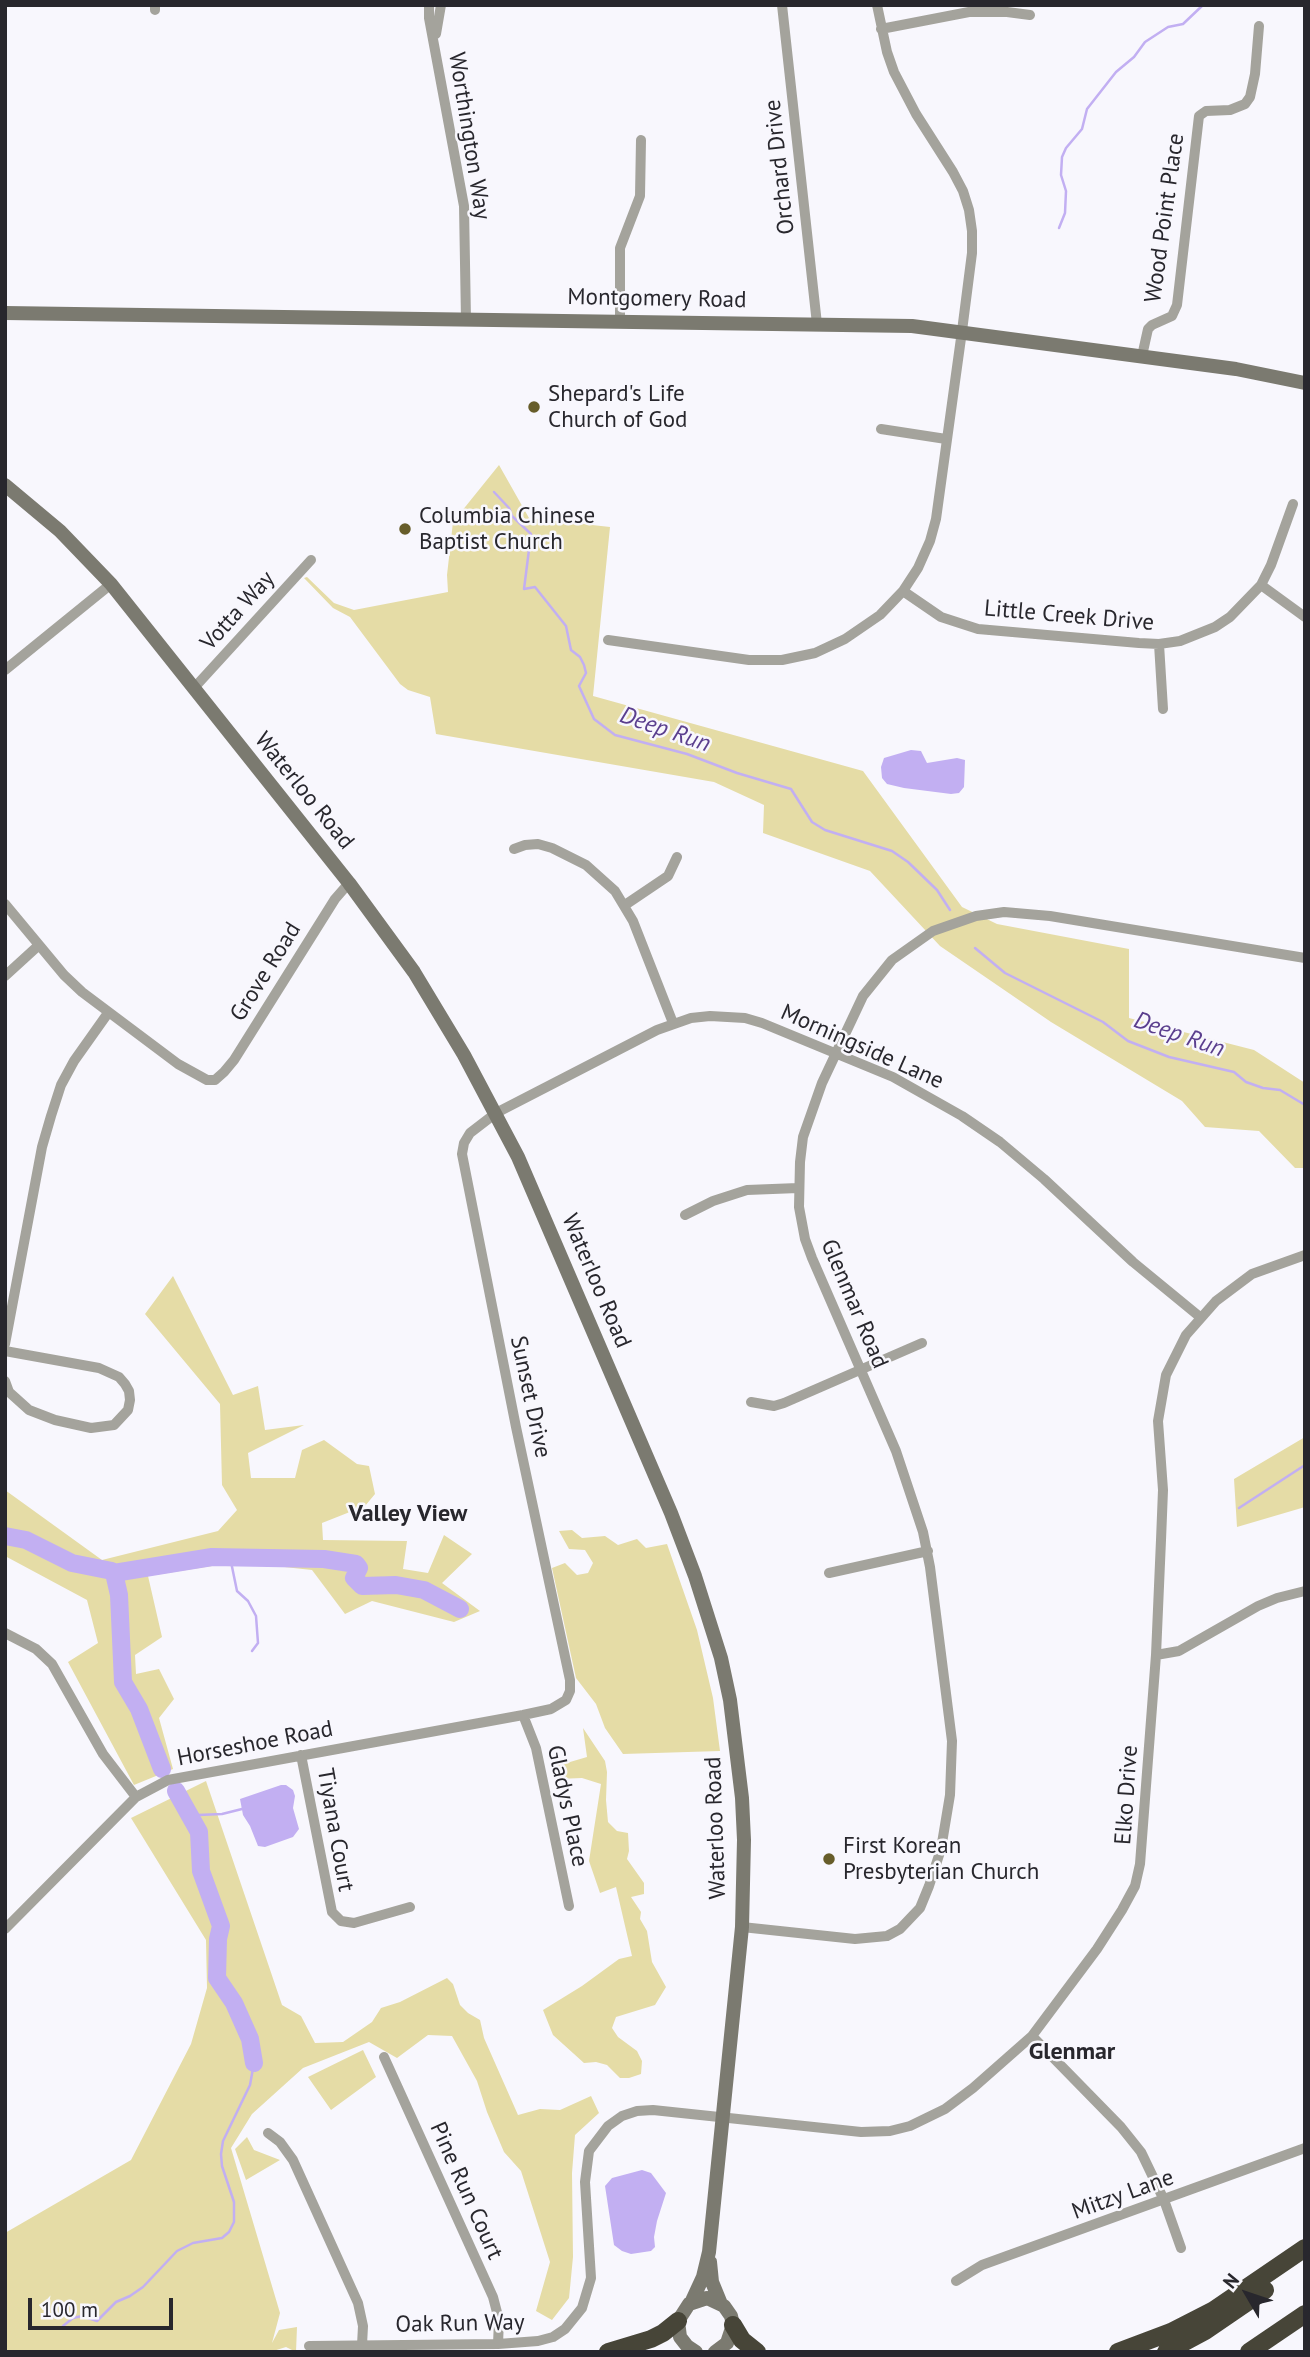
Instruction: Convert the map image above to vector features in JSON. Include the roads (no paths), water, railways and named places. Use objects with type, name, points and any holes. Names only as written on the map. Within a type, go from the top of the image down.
[{"type":"highway","points":[[1118,2352],[1171,2332],[1214,2310],[1305,2248]]},
{"type":"highway","points":[[1166,2352],[1205,2331],[1305,2261]]},
{"type":"highway","points":[[1249,2352],[1305,2314]]},
{"type":"highway","points":[[608,2352],[651,2339],[678,2320]]},
{"type":"highway","points":[[733,2325],[742,2340],[757,2352]]},
{"type":"main road","name":"Montgomery Road","points":[[5,313],[912,326],[1236,369],[1305,383]]},
{"type":"main road","name":"Waterloo Road","points":[[5,485],[60,531],[111,584],[349,883],[414,972],[496,1113],[545,1218],[665,1501],[709,1618],[730,1700],[742,1798],[742,1927],[709,2252],[703,2277],[691,2303],[678,2320]]},
{"type":"main road","name":"Waterloo Road","points":[[709,2252],[712,2281],[733,2325]]},
{"type":"main road","points":[[691,2303],[707,2298],[721,2304]]},
{"type":"main road","points":[[678,2320],[680,2337],[696,2352]]},
{"type":"main road","points":[[715,2352],[727,2343],[733,2325]]},
{"type":"street","name":"Worthington Way","points":[[429,5],[429,18],[464,206],[466,320]]},
{"type":"street","name":"Worthington Way","points":[[435,42],[441,5]]},
{"type":"street","name":"Orchard Drive","points":[[782,5],[817,324]]},
{"type":"street","points":[[608,640],[749,660],[782,660],[815,653],[845,639],[880,615],[903,591],[918,568],[930,541],[936,519],[972,253],[969,209],[953,172],[903,92],[887,52],[877,5]]},
{"type":"street","points":[[881,29],[969,12],[1007,12],[1030,16]]},
{"type":"street","name":"Wood Point Place","points":[[1142,356],[1148,329],[1172,316],[1177,304],[1199,116],[1206,111],[1230,110],[1245,104],[1250,97],[1259,26]]},
{"type":"street","points":[[620,322],[620,248],[640,196],[641,140]]},
{"type":"street","points":[[881,429],[946,439]]},
{"type":"street","name":"Little Creek Drive","points":[[903,591],[942,617],[978,629],[1159,644],[1180,641],[1215,627],[1245,603],[1261,585],[1293,504]]},
{"type":"street","name":"Votta Way","points":[[194,688],[311,560]]},
{"type":"street","points":[[5,670],[111,584]]},
{"type":"street","points":[[1261,585],[1305,617]]},
{"type":"street","points":[[1159,644],[1163,709]]},
{"type":"street","points":[[514,849],[537,844],[569,855],[601,877],[625,905],[673,1023]]},
{"type":"street","points":[[625,905],[668,876],[677,857]]},
{"type":"street","name":"Grove Road","points":[[108,1013],[197,1076],[215,1080],[233,1060],[335,899],[349,883]]},
{"type":"street","points":[[5,904],[64,975],[108,1013],[74,1061],[61,1085],[51,1116],[5,1344]]},
{"type":"street","name":"Glenmar Road","points":[[742,1927],[855,1940],[887,1936],[900,1929],[920,1908],[941,1849],[951,1778],[952,1741],[928,1550],[896,1451],[805,1238],[798,1188],[803,1137],[818,1092],[863,996],[892,960],[933,931],[976,916],[1004,912],[1033,914],[1305,958]]},
{"type":"street","points":[[5,976],[40,945]]},
{"type":"street","name":"Morningside Lane","points":[[496,1113],[673,1023],[710,1016],[745,1018],[835,1053],[919,1091],[1000,1142],[1133,1262],[1200,1317]]},
{"type":"street","name":"Sunset Drive","points":[[496,1113],[470,1133],[462,1154],[570,1681],[566,1700]]},
{"type":"street","points":[[685,1215],[713,1201],[747,1190],[798,1188]]},
{"type":"street","name":"Elko Drive","points":[[723,2116],[871,2133],[910,2126],[945,2109],[1032,2036],[1097,1949],[1135,1886],[1143,1846],[1156,1655],[1163,1490],[1158,1421],[1161,1397],[1174,1356],[1200,1317],[1233,1286],[1252,1274],[1305,1255]]},
{"type":"street","points":[[751,1402],[774,1406],[922,1343]]},
{"type":"street","points":[[5,1351],[99,1368],[119,1377],[129,1391],[130,1400],[128,1410],[114,1424],[91,1428],[41,1416],[18,1402],[9,1392],[5,1381]]},
{"type":"street","points":[[829,1573],[928,1550]]},
{"type":"street","points":[[1156,1655],[1179,1651],[1258,1606],[1305,1591]]},
{"type":"street","points":[[5,1633],[36,1649],[52,1664],[103,1754],[136,1797]]},
{"type":"street","name":"Horseshoe Road","points":[[5,1929],[136,1797],[168,1780],[523,1715],[551,1709],[566,1700]]},
{"type":"street","name":"Gladys Place","points":[[523,1715],[536,1748],[569,1906]]},
{"type":"street","name":"Tiyana Court","points":[[301,1755],[331,1912],[341,1922],[354,1923],[410,1907]]},
{"type":"street","points":[[1032,2036],[1133,2140],[1150,2167],[1181,2248]]},
{"type":"street","name":"Pine Run Court","points":[[384,2057],[493,2297],[499,2320],[498,2344]]},
{"type":"street","name":"Oak Run Way","points":[[309,2346],[498,2344],[553,2337],[575,2319],[582,2308],[591,2278],[586,2164],[589,2151],[608,2126],[622,2116],[637,2111],[723,2116]]},
{"type":"street","points":[[268,2133],[280,2142],[293,2160],[358,2303],[363,2326],[362,2345]]},
{"type":"street","name":"Mitzy Lane","points":[[956,2281],[982,2265],[1305,2148]]},
{"type":"waterway","points":[[1059,228],[1065,213],[1066,191],[1061,175],[1062,157],[1082,129],[1087,109],[1116,72],[1134,57],[1145,42],[1168,27],[1183,24],[1203,5]]},
{"type":"waterway","name":"Deep Run","points":[[494,492],[509,508],[512,516],[531,534],[524,589],[535,587],[566,626],[571,650],[580,657],[584,665],[586,673],[579,686],[594,719],[615,735],[687,754],[791,789],[812,822],[825,830],[892,851],[908,862],[937,890],[950,910]]},
{"type":"waterway","name":"Deep Run","points":[[975,948],[1005,973],[1103,1022],[1128,1041],[1169,1057],[1234,1072],[1246,1082],[1280,1090],[1305,1105]]},
{"type":"waterway","points":[[1239,1508],[1305,1465]]},
{"type":"waterway","points":[[5,1536],[26,1540],[72,1563],[114,1573],[119,1595],[123,1682],[139,1709],[162,1769]]},
{"type":"waterway","points":[[114,1573],[212,1557],[324,1559],[356,1564],[359,1568],[354,1578],[362,1586],[396,1585],[424,1590],[460,1609]]},
{"type":"waterway","points":[[230,1557],[237,1591],[248,1601],[256,1616],[258,1643],[252,1651]]},
{"type":"waterway","points":[[176,1791],[199,1832],[201,1871],[221,1926],[217,1978],[234,2003],[250,2039],[254,2063]]},
{"type":"waterway","points":[[192,1817],[242,1809]]},
{"type":"waterway","points":[[63,2326],[73,2318],[82,2316],[97,2321],[116,2302],[143,2287],[177,2251],[193,2243],[222,2238],[229,2232],[234,2222],[234,2202],[222,2166],[221,2154],[223,2141],[250,2085],[254,2063]]},
{"type":"place","name":"Shepard's Life Church of God","points":[[534,407]]},
{"type":"place","name":"Columbia Chinese Baptist Church","points":[[405,529]]},
{"type":"place","name":"First Korean Presbyterian Church","points":[[829,1859]]},
{"type":"district","name":"Valley View","points":[[408,1514]]},
{"type":"district","name":"Glenmar","points":[[1072,2052]]}]
